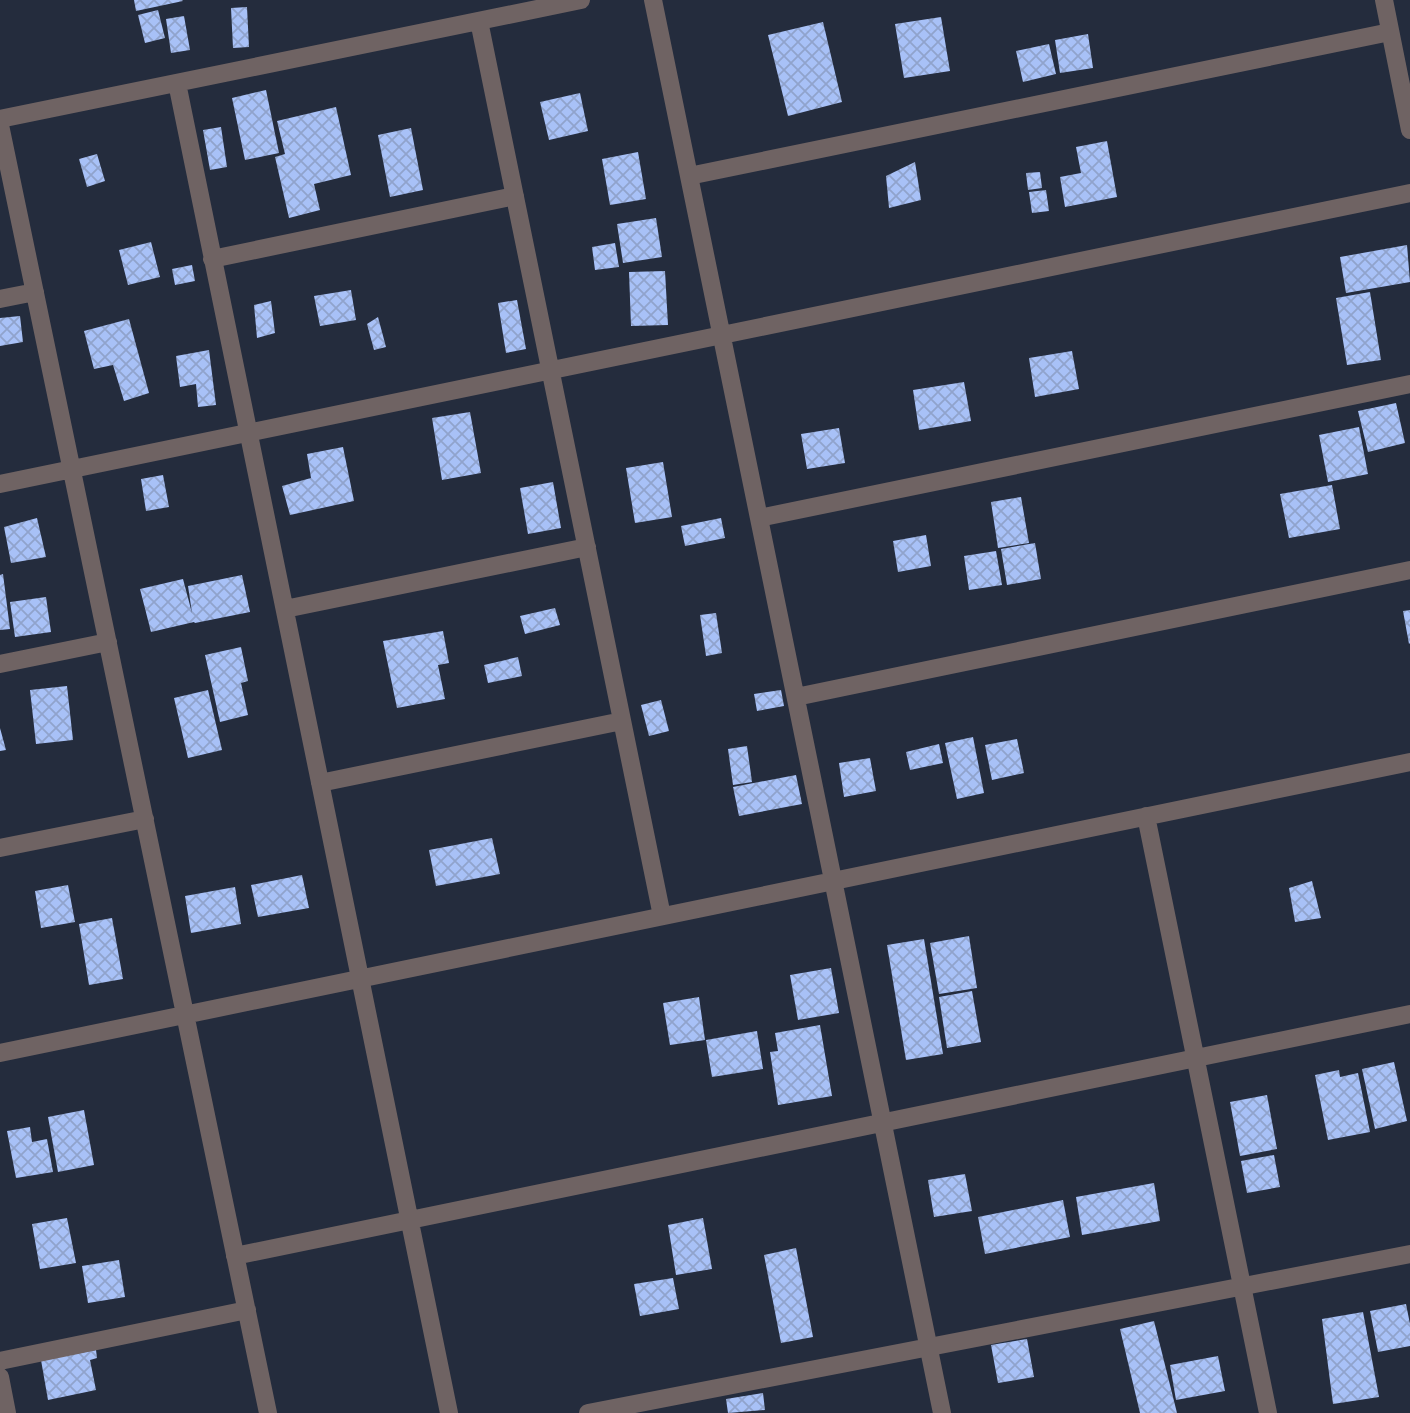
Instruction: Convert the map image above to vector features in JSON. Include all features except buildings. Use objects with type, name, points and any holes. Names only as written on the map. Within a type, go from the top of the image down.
[{"type":"street","points":[[0,119],[581,0]]},
{"type":"street","points":[[653,0],[942,1413]]},
{"type":"street","points":[[1384,0],[1410,130]]},
{"type":"street","points":[[479,21],[662,916]]},
{"type":"street","points":[[689,176],[1390,32]]},
{"type":"street","points":[[177,83],[449,1413]]},
{"type":"street","points":[[0,125],[268,1413]]},
{"type":"street","points":[[0,484],[1410,194]]},
{"type":"street","points":[[212,259],[515,196]]},
{"type":"street","points":[[0,299],[35,292]]},
{"type":"street","points":[[759,518],[1410,384]]},
{"type":"street","points":[[285,609],[587,547]]},
{"type":"street","points":[[796,696],[1410,570]]},
{"type":"street","points":[[0,664],[108,642]]},
{"type":"street","points":[[320,783],[622,721]]},
{"type":"street","points":[[0,1053],[1410,762]]},
{"type":"street","points":[[1146,816],[1268,1413]]},
{"type":"street","points":[[0,848],[145,819]]},
{"type":"street","points":[[235,1256],[1410,1014]]},
{"type":"street","points":[[588,1413],[1410,1254]]},
{"type":"street","points":[[0,1361],[247,1310]]},
{"type":"street","points":[[0,1377],[7,1413]]}]
